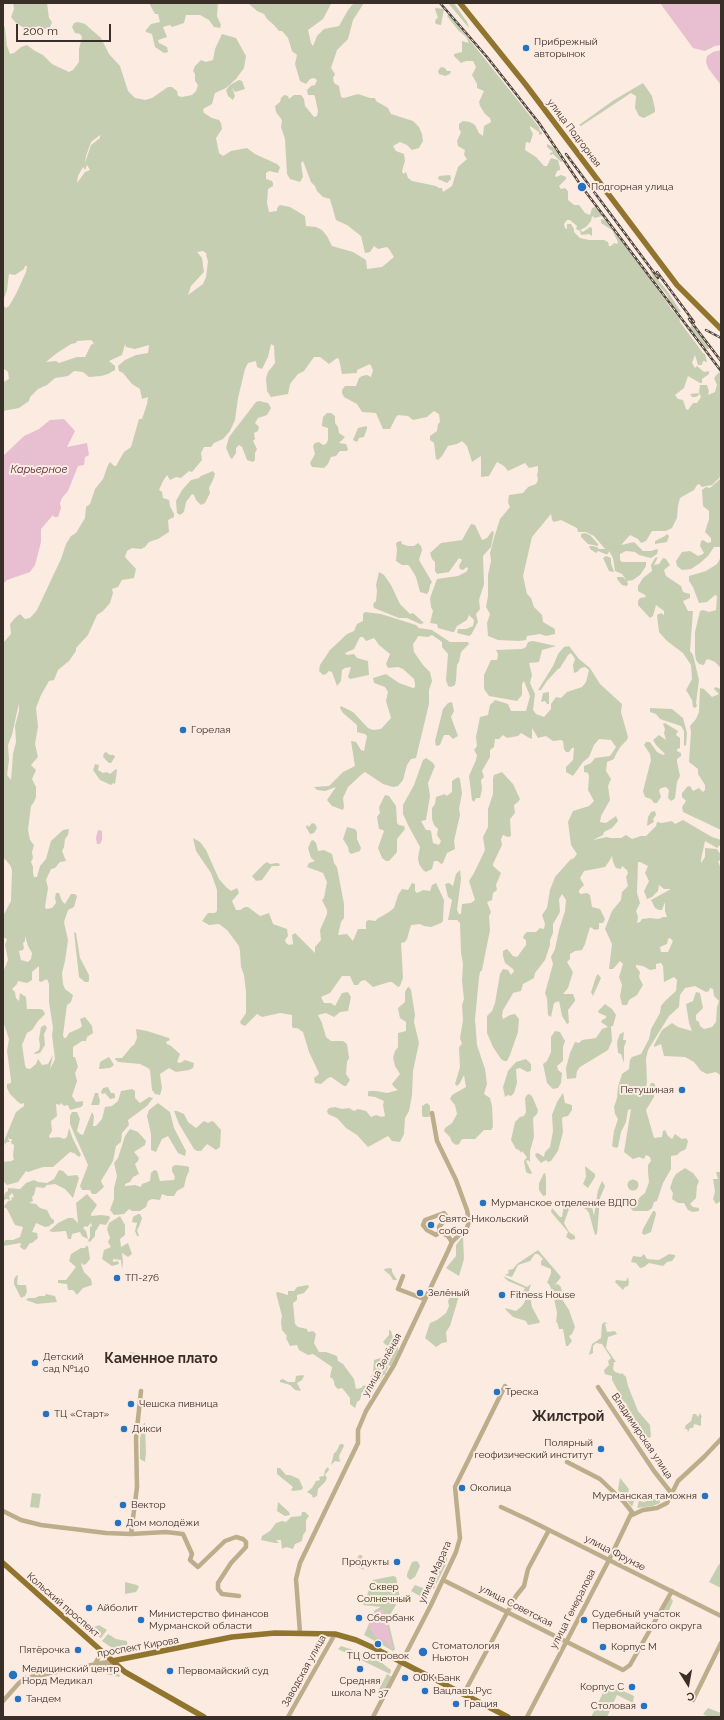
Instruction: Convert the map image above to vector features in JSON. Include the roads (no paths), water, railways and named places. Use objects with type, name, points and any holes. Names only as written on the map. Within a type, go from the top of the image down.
[{"type":"main road","name":"улица Подгорная","points":[[460,3],[526,85],[677,285],[721,329]]},
{"type":"main road","name":"Кольский проспект","points":[[3,1563],[125,1672],[204,1717]]},
{"type":"main road","name":"проспект Кирова","points":[[112,1661],[232,1637],[275,1633],[334,1634],[356,1640],[508,1717]]},
{"type":"main road","points":[[96,1646],[111,1655],[128,1658]]},
{"type":"street","name":"улица Зелёная","points":[[300,1633],[296,1579],[300,1563],[358,1443],[358,1430],[366,1411],[394,1365],[452,1242],[461,1234],[466,1232],[469,1221],[467,1210],[456,1180],[437,1142],[432,1113]]},
{"type":"street","points":[[444,1213],[447,1217],[439,1227],[440,1232],[436,1235],[427,1230],[423,1225],[425,1220],[444,1213]]},
{"type":"street","points":[[440,1232],[448,1236],[452,1242]]},
{"type":"street","points":[[403,1276],[398,1289],[424,1299]]},
{"type":"street","name":"улица Марата","points":[[373,1717],[456,1552],[460,1538],[455,1487],[506,1386]]},
{"type":"street","name":"Владимирская улица","points":[[598,1387],[654,1471],[672,1494]]},
{"type":"street","points":[[131,1534],[137,1486],[136,1438],[141,1391]]},
{"type":"street","points":[[567,1462],[600,1479],[631,1509],[632,1515],[667,1503],[678,1481],[721,1439]]},
{"type":"street","name":"улица Фрунзе","points":[[500,1507],[721,1616]]},
{"type":"street","points":[[3,1511],[21,1520],[41,1525],[114,1534],[166,1532],[183,1534],[192,1554],[190,1560],[198,1567],[221,1544],[236,1537],[243,1539],[246,1542],[246,1547],[231,1562],[218,1583],[218,1588],[222,1594],[239,1596]]},
{"type":"street","name":"улица Генералова","points":[[527,1717],[632,1515]]},
{"type":"street","points":[[463,1695],[507,1612],[516,1596],[524,1586],[528,1569],[549,1530]]},
{"type":"street","name":"улица Советская","points":[[443,1580],[623,1670],[630,1665],[672,1591]]},
{"type":"street","name":"Заводская улица","points":[[288,1717],[334,1634]]},
{"type":"street","points":[[693,1700],[721,1643]]},
{"type":"street","points":[[96,1646],[101,1653],[95,1664],[110,1664],[125,1672]]},
{"type":"street","name":"проспект Кирова","points":[[3,1701],[19,1683],[26,1678],[112,1661]]},
{"type":"water","points":[[660,3],[721,3],[721,45],[705,51],[693,48]]},
{"type":"water","points":[[721,50],[721,85],[708,68],[706,62],[707,56],[713,52]]},
{"type":"water","name":"Карьерное","points":[[64,419],[75,431],[67,447],[87,443],[89,455],[85,457],[84,465],[78,466],[68,491],[62,498],[58,517],[54,517],[53,515],[41,529],[41,542],[35,565],[30,572],[7,580],[3,584],[3,456],[24,436],[39,429],[50,420]]},
{"type":"water","points":[[98,830],[102,831],[102,840],[100,844],[97,844],[96,838]]},
{"type":"water","points":[[383,1609],[393,1649],[387,1645],[385,1640],[381,1641],[375,1637],[370,1628],[370,1623],[375,1612]]},
{"type":"railway","points":[[440,3],[487,57],[539,123],[582,187],[721,371]]},
{"type":"railway","points":[[566,154],[658,278]]},
{"type":"railway","points":[[657,272],[694,322]]},
{"type":"railway","points":[[689,319],[721,361]]},
{"type":"railway","points":[[706,330],[721,338]]},
{"type":"place","name":"Прибрежный авторынок","points":[[526,48]]},
{"type":"place","name":"Подгорная улица","points":[[582,187]]},
{"type":"place","name":"Горелая","points":[[183,730]]},
{"type":"place","name":"Петушиная","points":[[682,1090]]},
{"type":"place","name":"Мурманское отделение ВДПО","points":[[483,1203]]},
{"type":"place","name":"Свято-Никольский собор","points":[[431,1225]]},
{"type":"place","name":"ТП-276","points":[[117,1278]]},
{"type":"place","name":"Зелёный","points":[[420,1293]]},
{"type":"place","name":"Fitness House","points":[[502,1295]]},
{"type":"place","name":"Детский сад №140","points":[[35,1363]]},
{"type":"place","name":"Треска","points":[[497,1392]]},
{"type":"place","name":"Чешска пивница","points":[[131,1404]]},
{"type":"place","name":"ТЦ «Старт»","points":[[46,1414]]},
{"type":"place","name":"Дикси","points":[[124,1429]]},
{"type":"place","name":"Полярный геофизический институт","points":[[601,1449]]},
{"type":"place","name":"Околица","points":[[462,1488]]},
{"type":"place","name":"Мурманская таможня","points":[[705,1496]]},
{"type":"place","name":"Вектор","points":[[123,1505]]},
{"type":"place","name":"Дом молодёжи","points":[[118,1523]]},
{"type":"place","name":"Продукты","points":[[397,1562]]},
{"type":"place","name":"Айболит","points":[[89,1608]]},
{"type":"place","name":"Сбербанк","points":[[359,1618]]},
{"type":"place","name":"Министерство финансов Мурманской области","points":[[141,1620]]},
{"type":"place","name":"Судебный участок Первомайского округа","points":[[584,1620]]},
{"type":"place","name":"ТЦ Островок","points":[[378,1644]]},
{"type":"place","name":"Корпус M","points":[[603,1647]]},
{"type":"place","name":"Пятёрочка","points":[[78,1650]]},
{"type":"place","name":"Стоматология Ньютон","points":[[423,1652]]},
{"type":"place","name":"Средняя школа № 37","points":[[360,1669]]},
{"type":"place","name":"Первомайский суд","points":[[170,1671]]},
{"type":"place","name":"Медицинский центр Норд Медикал","points":[[13,1675]]},
{"type":"place","name":"ОФК Банк","points":[[405,1678]]},
{"type":"place","name":"Корпус С","points":[[632,1687]]},
{"type":"place","name":"Вацлавъ.Рус","points":[[425,1691]]},
{"type":"place","name":"Тандем","points":[[18,1699]]},
{"type":"place","name":"Грация","points":[[456,1704]]},
{"type":"place","name":"Столовая","points":[[644,1706]]},
{"type":"district","name":"Каменное плато","points":[[161,1359]]},
{"type":"district","name":"Жилстрой","points":[[568,1417]]},
{"type":"park label","name":"Сквер Солнечный","points":[[384,1592]]}]
